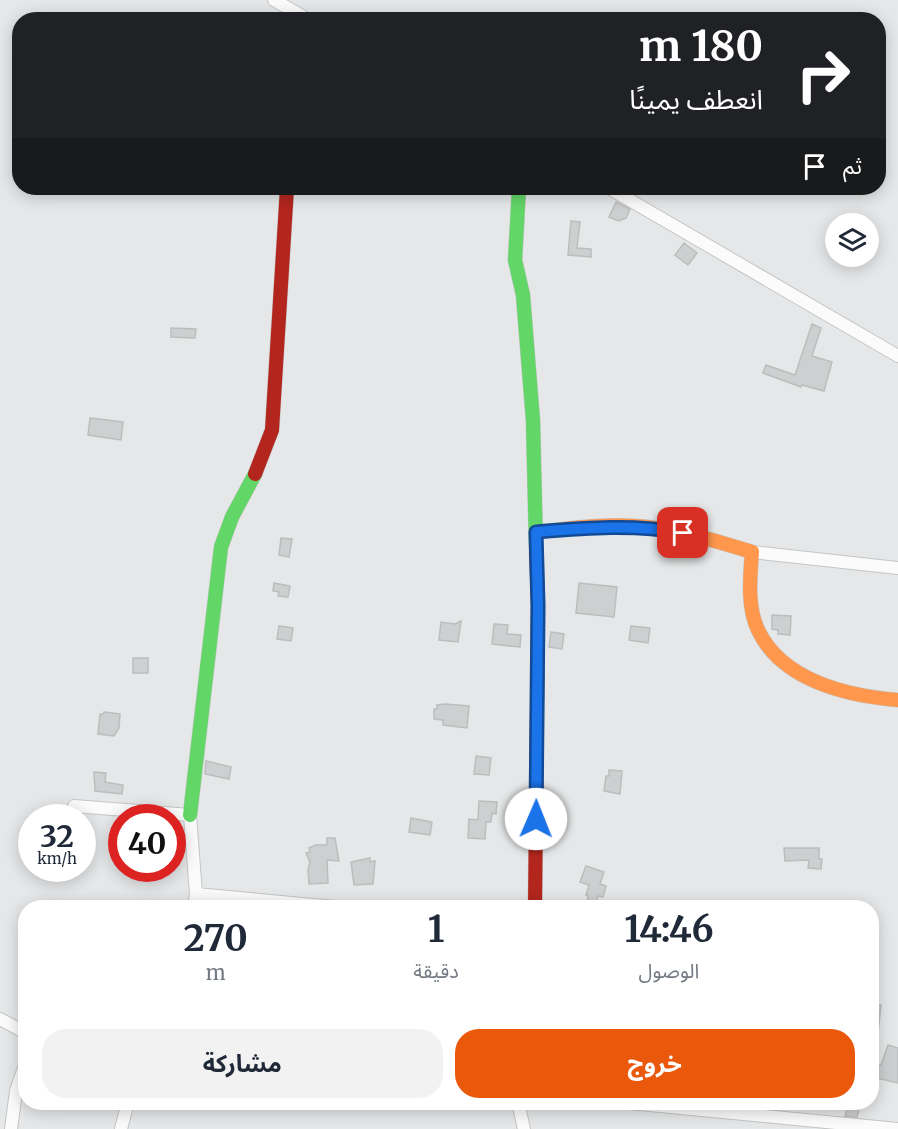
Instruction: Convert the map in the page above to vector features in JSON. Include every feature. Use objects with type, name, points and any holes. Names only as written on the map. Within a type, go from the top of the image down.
[{"type":"street","points":[[274,0],[295,12]]},
{"type":"street","points":[[195,900],[190,815],[192,775],[207,680],[221,546],[229,522],[267,450],[272,430],[287,195]]},
{"type":"street","points":[[519,195],[516,260],[523,295],[533,422],[538,606],[535,900]]},
{"type":"street","points":[[621,195],[898,356]]},
{"type":"street","points":[[536,532],[598,526],[648,527],[701,536],[752,552],[898,568]]},
{"type":"street","points":[[752,552],[750,582],[752,608],[759,631],[774,652],[798,673],[843,692],[898,700]]},
{"type":"street","points":[[96,808],[190,815]]},
{"type":"street","points":[[196,894],[260,900]]},
{"type":"street","points":[[0,1019],[18,1029]]},
{"type":"street","points":[[11,1129],[18,1085]]},
{"type":"street","points":[[121,1129],[126,1110]]},
{"type":"street","points":[[520,1110],[524,1129]]},
{"type":"street","points":[[702,1110],[898,1129]]},
{"type":"building","points":[[616,202],[630,209],[626,218],[619,221],[609,217]]},
{"type":"building","points":[[571,221],[580,222],[577,248],[591,249],[591,257],[568,255]]},
{"type":"building","points":[[684,243],[697,253],[688,265],[675,255]]},
{"type":"building","points":[[812,324],[821,328],[812,356],[832,362],[824,391],[802,385],[801,387],[763,373],[766,365],[795,375]]},
{"type":"building","points":[[171,328],[196,329],[195,338],[171,337]]},
{"type":"building","points":[[90,418],[123,422],[121,440],[88,435]]},
{"type":"building","points":[[281,538],[292,539],[289,557],[279,555]]},
{"type":"building","points":[[274,583],[290,586],[288,597],[278,596],[279,592],[273,591]]},
{"type":"building","points":[[579,583],[617,587],[614,617],[576,613]]},
{"type":"building","points":[[772,615],[791,616],[790,635],[778,634],[778,630],[772,629]]},
{"type":"building","points":[[461,621],[458,642],[439,640],[441,622],[455,624]]},
{"type":"building","points":[[494,624],[508,625],[507,634],[521,635],[520,647],[492,644]]},
{"type":"building","points":[[279,626],[293,628],[291,641],[277,639]]},
{"type":"building","points":[[631,626],[650,628],[648,643],[629,640]]},
{"type":"building","points":[[551,632],[564,634],[562,649],[549,647]]},
{"type":"building","points":[[133,658],[148,658],[148,673],[133,673]]},
{"type":"building","points":[[437,705],[469,706],[467,728],[443,725],[443,720],[434,719],[434,709],[437,709]]},
{"type":"building","points":[[104,712],[120,714],[119,728],[114,736],[98,734],[100,714]]},
{"type":"building","points":[[476,756],[491,758],[489,775],[474,774]]},
{"type":"building","points":[[206,761],[231,767],[229,779],[205,774]]},
{"type":"building","points":[[609,770],[622,771],[620,794],[604,791]]},
{"type":"building","points":[[94,772],[106,773],[105,782],[123,785],[122,794],[95,791]]},
{"type":"building","points":[[479,801],[497,802],[496,814],[492,813],[491,822],[486,822],[485,839],[468,838],[469,819],[478,820]]},
{"type":"building","points":[[411,818],[432,822],[430,835],[409,832]]},
{"type":"building","points":[[327,838],[335,838],[339,861],[327,860],[328,883],[309,884],[310,862],[306,853],[310,852],[309,848],[316,845],[327,845]]},
{"type":"building","points":[[784,848],[819,848],[819,859],[822,859],[821,869],[808,868],[809,860],[785,861]]},
{"type":"building","points":[[370,858],[370,862],[375,861],[373,884],[354,885],[351,862]]},
{"type":"building","points":[[586,866],[604,872],[600,884],[606,886],[603,897],[598,896],[597,900],[587,900],[586,895],[589,885],[580,882]]},
{"type":"building","points":[[888,1045],[898,1048],[898,1083],[879,1079],[879,1065],[881,1065]]},
{"type":"building","points":[[847,1110],[859,1110],[857,1117],[845,1116]]},
{"type":"traffic: fast","points":[[519,195],[515,260],[523,295],[533,421],[536,547]]},
{"type":"traffic: fast","points":[[190,815],[221,547],[232,517],[255,474]]},
{"type":"traffic: slow","points":[[536,532],[585,527],[649,527],[694,535],[752,552],[750,592],[752,612],[758,630],[783,662],[800,674],[838,690],[898,700]]},
{"type":"traffic: jam","points":[[255,474],[272,430],[287,195]]},
{"type":"traffic: jam","points":[[535,900],[538,606],[536,547]]},
{"type":"route","points":[[536,819],[538,606],[536,532],[598,526],[648,527],[683,533]]}]
